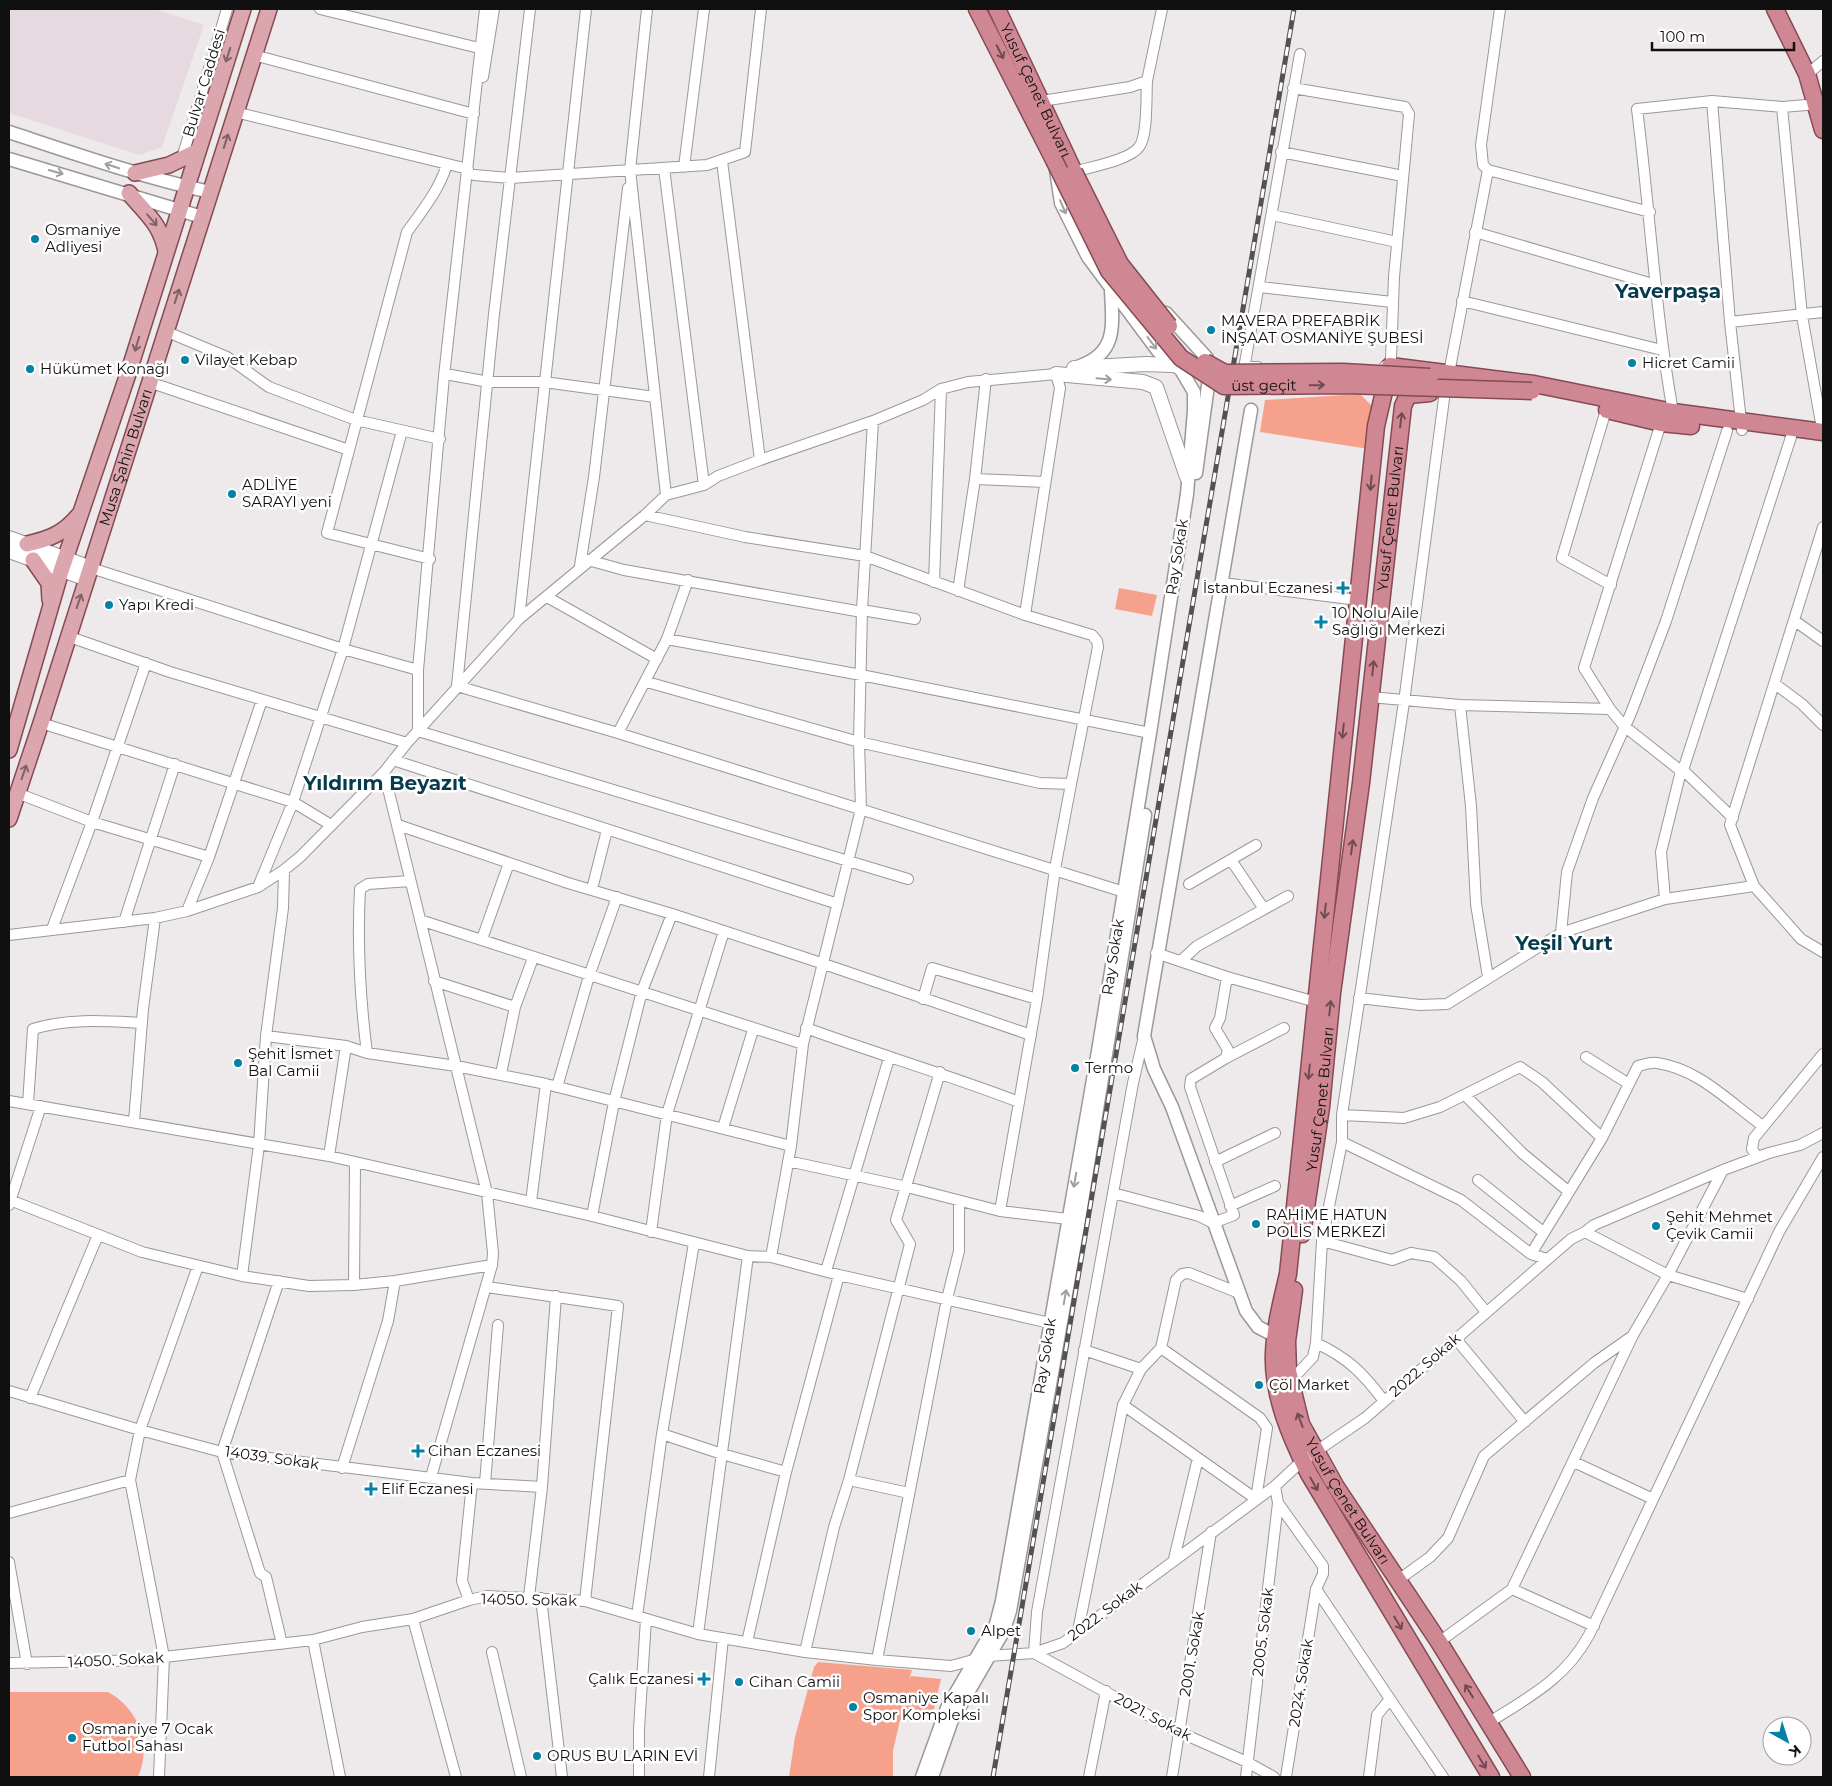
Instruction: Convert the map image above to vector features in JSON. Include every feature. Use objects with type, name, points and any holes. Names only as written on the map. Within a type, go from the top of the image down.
[{"type":"highway","name":"Yusuf Çenet Bulvarı","points":[[977,9],[1054,160]]},
{"type":"highway","name":"Yusuf Çenet Bulvarı","points":[[997,9],[1120,264],[1190,354],[1225,373],[1343,372],[1533,387]]},
{"type":"highway","points":[[1777,9],[1808,71],[1820,109],[1823,130]]},
{"type":"highway","points":[[1777,9],[1820,109]]},
{"type":"highway","name":"üst geçit","points":[[1054,160],[1109,271],[1181,358],[1224,386],[1533,387]]},
{"type":"highway","name":"Yusuf Çenet Bulvarı","points":[[1281,1339],[1376,426],[1390,366]]},
{"type":"highway","points":[[1390,366],[1448,373],[1533,387],[1667,418]]},
{"type":"highway","points":[[1445,391],[1533,387],[1606,410],[1736,427],[1792,437],[1823,439]]},
{"type":"highway","name":"Yusuf Çenet Bulvarı","points":[[1445,391],[1408,395],[1403,406],[1361,783],[1332,994],[1320,1107],[1281,1339],[1274,1370],[1282,1410],[1309,1457],[1439,1642],[1522,1777]]},
{"type":"highway","points":[[1736,427],[1823,433]]},
{"type":"highway","name":"Yusuf Çenet Bulvarı","points":[[1309,1457],[1321,1496],[1491,1777]]},
{"type":"main road","name":"Musa Şahin Bulvarı","points":[[9,750],[12,731],[64,565],[243,9]]},
{"type":"main road","name":"Musa Şahin Bulvarı","points":[[9,819],[42,723],[67,636],[89,574],[268,9]]},
{"type":"main road","points":[[135,173],[169,165],[198,151]]},
{"type":"main road","points":[[129,193],[156,224],[164,237],[166,251]]},
{"type":"main road","points":[[1074,368],[1146,364],[1208,366]]},
{"type":"main road","points":[[1056,374],[1143,382],[1156,387],[1187,477]]},
{"type":"main road","points":[[27,544],[54,537],[63,532],[82,512]]},
{"type":"main road","points":[[9,538],[27,544],[64,565],[89,574]]},
{"type":"main road","points":[[9,551],[33,560],[64,565]]},
{"type":"main road","points":[[12,731],[21,695],[52,596],[49,583],[33,560]]},
{"type":"street","name":"Bulvar Caddesi","points":[[182,158],[227,9]]},
{"type":"street","points":[[320,9],[479,48]]},
{"type":"street","points":[[419,729],[425,642],[471,172],[479,48],[485,9]]},
{"type":"street","points":[[419,729],[418,670],[430,560],[444,376],[482,78],[494,9]]},
{"type":"street","points":[[457,686],[489,382],[494,314],[530,9]]},
{"type":"street","points":[[519,619],[586,9]]},
{"type":"street","points":[[584,563],[647,9]]},
{"type":"street","points":[[684,167],[704,9]]},
{"type":"street","points":[[236,112],[447,164],[471,172],[510,178],[707,166],[745,152],[761,9]]},
{"type":"street","points":[[932,1777],[952,1720],[982,1658],[1003,1632],[1010,1611],[1137,870],[1209,378],[1207,358],[1131,270],[1089,190],[1074,172],[1131,155],[1139,149],[1143,133],[1147,81],[1151,70],[1162,9]]},
{"type":"street","points":[[1500,9],[1481,145],[1482,165],[1488,170],[1650,212]]},
{"type":"street","points":[[1293,88],[1405,107],[1409,114],[1392,302],[1390,366],[1246,367],[1244,363],[1260,287],[1281,152],[1293,88],[1300,54]]},
{"type":"street","points":[[254,56],[474,114]]},
{"type":"street","points":[[1808,71],[1823,61]]},
{"type":"street","points":[[1042,101],[1130,87],[1147,81]]},
{"type":"street","points":[[1733,818],[1682,771],[1624,726],[1610,709],[1584,668],[1667,418],[1650,212],[1637,109],[1712,101],[1820,109]]},
{"type":"street","points":[[1560,933],[1567,872],[1593,798],[1666,621],[1736,427],[1730,322],[1712,101]]},
{"type":"street","points":[[1782,106],[1802,316],[1823,433]]},
{"type":"street","points":[[9,132],[135,173],[210,192]]},
{"type":"street","points":[[1281,152],[1403,176]]},
{"type":"street","points":[[9,159],[129,193],[202,217]]},
{"type":"street","name":"Ray Sokak","points":[[922,1777],[945,1714],[982,1658],[996,1624],[1002,1601],[1150,733],[1187,494],[1194,410],[1194,392],[1181,370],[1158,351],[1088,257],[1061,203],[1054,160]]},
{"type":"street","points":[[722,161],[760,460]]},
{"type":"street","points":[[430,560],[327,533],[407,232],[428,202],[447,164]]},
{"type":"street","points":[[664,168],[704,485]]},
{"type":"street","points":[[630,170],[666,495]]},
{"type":"street","points":[[1448,373],[1488,170]]},
{"type":"street","points":[[1272,215],[1397,242]]},
{"type":"street","points":[[1475,232],[1656,285]]},
{"type":"street","points":[[1260,287],[1392,302]]},
{"type":"street","points":[[9,935],[155,918],[187,911],[258,887],[300,857],[384,772],[407,742],[519,619],[584,563],[645,515],[666,495],[704,485],[718,476],[760,460],[873,421],[923,400],[941,389],[986,379],[1056,374],[1093,361],[1104,351],[1111,339],[1111,289]]},
{"type":"street","points":[[1462,301],[1662,350]]},
{"type":"street","points":[[1730,322],[1802,316],[1823,312]]},
{"type":"street","points":[[166,331],[227,357],[269,388],[356,420],[440,439]]},
{"type":"street","points":[[1025,614],[1060,388],[1056,374]]},
{"type":"street","points":[[451,375],[489,382],[544,382],[604,392],[655,397]]},
{"type":"street","points":[[958,591],[976,479],[986,379]]},
{"type":"street","points":[[149,382],[349,450]]},
{"type":"street","points":[[934,582],[941,389]]},
{"type":"street","points":[[1299,1372],[1313,1358],[1316,1342],[1322,1241],[1342,1142],[1342,1115],[1404,702],[1445,391]]},
{"type":"street","points":[[1034,1653],[1037,1612],[1133,1083],[1144,1036],[1156,953],[1223,583],[1251,410]]},
{"type":"street","points":[[1606,410],[1562,558],[1611,585]]},
{"type":"street","points":[[771,1257],[791,1146],[806,1028],[824,964],[862,809],[859,742],[862,611],[873,421]]},
{"type":"street","points":[[258,887],[293,802],[343,649],[402,430]]},
{"type":"street","points":[[1665,899],[1661,852],[1682,771],[1792,437]]},
{"type":"street","points":[[976,479],[1045,482]]},
{"type":"street","points":[[645,515],[745,536],[865,556],[958,591],[1092,636],[1097,641],[1084,721],[1055,869],[1038,999],[1030,1035],[1000,1211]]},
{"type":"street","points":[[1823,527],[1730,826],[1754,886],[1801,939],[1823,952]]},
{"type":"street","points":[[1814,556],[1823,563]]},
{"type":"street","points":[[584,563],[915,619]]},
{"type":"street","points":[[89,574],[418,670]]},
{"type":"street","points":[[618,733],[647,682],[667,639],[688,580]]},
{"type":"street","points":[[1223,583],[1358,600]]},
{"type":"street","points":[[547,596],[657,659]]},
{"type":"street","points":[[1795,621],[1823,641]]},
{"type":"street","points":[[67,636],[262,700],[407,742]]},
{"type":"street","points":[[667,639],[861,675],[1150,733]]},
{"type":"street","points":[[52,929],[92,822],[146,663]]},
{"type":"street","points":[[647,682],[859,742],[1040,783],[1071,784]]},
{"type":"street","points":[[1775,684],[1802,704],[1823,725]]},
{"type":"street","points":[[457,686],[618,733],[1124,892]]},
{"type":"street","points":[[1370,697],[1404,702],[1460,705],[1610,709]]},
{"type":"street","points":[[187,911],[209,857],[262,700]]},
{"type":"street","points":[[1460,705],[1471,806],[1476,904],[1488,977]]},
{"type":"street","points":[[42,723],[293,802],[331,825]]},
{"type":"street","points":[[419,729],[908,879]]},
{"type":"street","points":[[393,760],[838,904]]},
{"type":"street","points":[[124,922],[174,764]]},
{"type":"street","points":[[384,772],[434,981],[488,1193],[493,1253],[487,1287],[431,1477]]},
{"type":"street","points":[[17,793],[92,822],[209,857]]},
{"type":"street","points":[[398,825],[508,863],[824,964],[1030,1035]]},
{"type":"street","points":[[592,889],[607,830]]},
{"type":"street","points":[[1189,884],[1256,846]]},
{"type":"street","points":[[1231,860],[1264,909]]},
{"type":"street","points":[[482,939],[508,863]]},
{"type":"street","points":[[242,1276],[259,1145],[266,1036],[283,908],[284,870]]},
{"type":"street","points":[[367,1053],[359,981],[357,939],[360,890],[368,884],[410,881]]},
{"type":"street","points":[[1359,998],[1420,1005],[1447,1004],[1560,933],[1665,899],[1754,886]]},
{"type":"street","points":[[1182,960],[1197,946],[1288,896]]},
{"type":"street","points":[[557,1087],[589,976],[616,897]]},
{"type":"street","points":[[592,1216],[614,1102],[642,991],[672,914]]},
{"type":"street","points":[[134,1122],[141,1023],[155,918]]},
{"type":"street","points":[[420,920],[589,976],[642,991],[753,1030],[803,1044]]},
{"type":"street","points":[[651,1232],[667,1114],[724,931]]},
{"type":"street","points":[[1156,953],[1316,1002]]},
{"type":"street","points":[[501,1074],[515,1007],[533,958]]},
{"type":"street","points":[[924,999],[932,968],[1038,999]]},
{"type":"street","points":[[1226,1058],[1228,1050],[1214,1028],[1220,1018],[1227,976]]},
{"type":"street","points":[[434,981],[515,1007]]},
{"type":"street","points":[[28,1104],[33,1029],[53,1023],[97,1020],[141,1023]]},
{"type":"street","points":[[806,1028],[889,1058],[940,1072],[1019,1102]]},
{"type":"street","points":[[1113,1194],[1199,1216],[1213,1223],[1234,1215],[1190,1087],[1191,1079],[1226,1058],[1284,1028]]},
{"type":"street","points":[[723,1128],[753,1030]]},
{"type":"street","points":[[266,1036],[346,1046],[367,1053],[501,1074],[791,1146]]},
{"type":"street","points":[[1144,1036],[1154,1069],[1172,1107],[1246,1311],[1252,1322],[1281,1339]]},
{"type":"street","points":[[329,1156],[346,1046]]},
{"type":"street","points":[[1757,1157],[1752,1149],[1754,1138],[1823,1054]]},
{"type":"street","points":[[1586,1057],[1629,1084]]},
{"type":"street","points":[[826,1271],[889,1058]]},
{"type":"street","points":[[1530,1254],[1602,1138],[1638,1066],[1655,1062],[1674,1068],[1711,1085],[1762,1126]]},
{"type":"street","points":[[1342,1115],[1404,1118],[1440,1107],[1520,1067],[1542,1082],[1602,1138]]},
{"type":"street","points":[[805,1652],[834,1527],[849,1480],[910,1244],[896,1220],[940,1072]]},
{"type":"street","points":[[531,1202],[546,1084]]},
{"type":"street","points":[[1464,1095],[1522,1153],[1568,1191]]},
{"type":"street","points":[[9,1101],[329,1156],[355,1164],[592,1216],[748,1256],[771,1257],[839,1275],[1050,1322]]},
{"type":"street","points":[[40,1106],[10,1202],[142,1252],[242,1276],[309,1286],[354,1285],[395,1281],[492,1265]]},
{"type":"street","name":"2022. Sokak","points":[[1034,1653],[1063,1643],[1274,1486],[1309,1457],[1365,1418],[1570,1239],[1585,1232],[1594,1225],[1723,1170],[1757,1157],[1800,1145],[1823,1132]]},
{"type":"street","points":[[1215,1162],[1275,1133]]},
{"type":"street","points":[[1342,1142],[1460,1200],[1530,1254],[1547,1259]]},
{"type":"street","points":[[1488,1722],[1545,1687],[1563,1672],[1578,1655],[1594,1626],[1779,1232],[1823,1157]]},
{"type":"street","points":[[788,1161],[907,1187],[1000,1211],[1068,1219]]},
{"type":"street","points":[[354,1285],[355,1164]]},
{"type":"street","points":[[1439,1642],[1512,1589],[1633,1335],[1668,1274],[1723,1170]]},
{"type":"street","points":[[1478,1180],[1543,1232]]},
{"type":"street","points":[[1230,1206],[1275,1186]]},
{"type":"street","points":[[877,1660],[947,1299],[959,1251],[958,1201]]},
{"type":"street","points":[[1585,1232],[1668,1274],[1748,1299]]},
{"type":"street","points":[[30,1398],[98,1235]]},
{"type":"street","points":[[1322,1241],[1392,1260],[1412,1253],[1434,1257],[1461,1282],[1486,1312]]},
{"type":"street","points":[[639,1777],[642,1617],[662,1434],[694,1242]]},
{"type":"street","points":[[698,1634],[748,1256]]},
{"type":"street","points":[[159,1777],[164,1657],[130,1480],[140,1430],[198,1266]]},
{"type":"street","points":[[1078,1631],[1123,1405],[1142,1369],[1161,1348],[1176,1280],[1182,1274],[1189,1272],[1239,1292]]},
{"type":"street","points":[[747,1642],[786,1472],[839,1275]]},
{"type":"street","points":[[279,1281],[222,1452],[260,1573],[266,1577],[282,1644]]},
{"type":"street","points":[[342,1468],[388,1321],[395,1281]]},
{"type":"street","points":[[487,1287],[618,1306],[585,1602]]},
{"type":"street","points":[[529,1597],[542,1487],[556,1296]]},
{"type":"street","points":[[485,1483],[498,1325]]},
{"type":"street","points":[[1397,1581],[1430,1557],[1448,1538],[1484,1456],[1594,1363],[1633,1335]]},
{"type":"street","points":[[1456,1338],[1524,1422]]},
{"type":"street","points":[[1316,1342],[1340,1354],[1366,1378],[1384,1401]]},
{"type":"street","points":[[1123,1405],[1256,1499],[1266,1428],[1260,1418],[1161,1348]]},
{"type":"street","points":[[1084,1350],[1142,1369]]},
{"type":"street","name":"14039. Sokak","points":[[9,1391],[222,1452],[472,1483],[542,1487]]},
{"type":"street","points":[[662,1434],[722,1454],[786,1472]]},
{"type":"street","points":[[1174,1559],[1198,1458]]},
{"type":"street","points":[[1574,1462],[1653,1499]]},
{"type":"street","points":[[9,1512],[130,1480]]},
{"type":"street","points":[[849,1480],[909,1493]]},
{"type":"street","points":[[469,1600],[462,1581],[472,1483]]},
{"type":"street","name":"2005. Sokak","points":[[1246,1777],[1278,1503],[1274,1486]]},
{"type":"street","name":"2024. Sokak","points":[[1278,1503],[1323,1566],[1323,1574],[1316,1589],[1286,1777]]},
{"type":"street","name":"2001. Sokak","points":[[1172,1777],[1212,1540],[1211,1532]]},
{"type":"street","points":[[9,1562],[27,1664]]},
{"type":"street","points":[[1316,1589],[1443,1777]]},
{"type":"street","points":[[1512,1589],[1594,1626]]},
{"type":"street","name":"14050. Sokak","points":[[9,1663],[153,1660],[164,1657],[313,1640],[362,1628],[413,1619],[469,1600],[487,1596],[529,1597],[585,1602],[698,1634],[805,1652],[877,1660],[951,1666],[982,1658],[1034,1653]]},
{"type":"street","points":[[541,1598],[562,1777]]},
{"type":"street","points":[[413,1619],[456,1777]]},
{"type":"street","points":[[709,1777],[723,1638]]},
{"type":"street","points":[[313,1640],[340,1777]]},
{"type":"street","points":[[492,1652],[521,1777]]},
{"type":"street","name":"2021. Sokak","points":[[1034,1653],[1179,1732],[1247,1762],[1274,1777]]},
{"type":"street","points":[[1089,1777],[1106,1691]]},
{"type":"street","points":[[1369,1777],[1377,1715],[1390,1699]]},
{"type":"shaded area","points":[[10,9],[155,9],[204,25],[162,147],[139,155],[9,113]]},
{"type":"shaded area","points":[[1360,394],[1372,406],[1369,449],[1260,432],[1265,400]]},
{"type":"shaded area","points":[[1119,588],[1157,595],[1152,616],[1115,609]]},
{"type":"shaded area","name":"Osmaniye Kapalı Spor Kompleksi","points":[[818,1662],[912,1670],[909,1680],[911,1676],[941,1679],[934,1709],[928,1722],[900,1720],[893,1751],[893,1777],[789,1777],[795,1737],[814,1667]]},
{"type":"shaded area","name":"Osmaniye 7 Ocak Futbol Sahası","points":[[9,1692],[108,1692],[119,1699],[135,1718],[143,1741],[144,1753],[138,1777],[9,1777]]},
{"type":"railway","points":[[993,1777],[1294,9]]},
{"type":"place","name":"Osmaniye Adliyesi","points":[[35,239]]},
{"type":"place","name":"MAVERA PREFABRİK İNŞAAT OSMANİYE ŞUBESİ","points":[[1211,330]]},
{"type":"place","name":"Vilayet Kebap","points":[[185,360]]},
{"type":"place","name":"Hicret Camii","points":[[1632,363]]},
{"type":"place","name":"Hükümet Konağı","points":[[30,369]]},
{"type":"place","name":"ADLİYE SARAYI yeni","points":[[232,494]]},
{"type":"place","name":"İstanbul Eczanesi","points":[[1343,588]]},
{"type":"place","name":"Yapı Kredi","points":[[109,605]]},
{"type":"place","name":"10 Nolu Aile Sağlığı Merkezi","points":[[1321,622]]},
{"type":"place","name":"Şehit İsmet Bal Camii","points":[[238,1063]]},
{"type":"place","name":"Termo","points":[[1075,1068]]},
{"type":"place","name":"RAHİME HATUN POLİS MERKEZİ","points":[[1256,1224]]},
{"type":"place","name":"Şehit Mehmet Çevik Camii","points":[[1656,1226]]},
{"type":"place","name":"Çöl Market","points":[[1259,1385]]},
{"type":"place","name":"Cihan Eczanesi","points":[[418,1451]]},
{"type":"place","name":"Elif Eczanesi","points":[[371,1489]]},
{"type":"place","name":"Alpet","points":[[971,1631]]},
{"type":"place","name":"Çalık Eczanesi","points":[[704,1679]]},
{"type":"place","name":"Cihan Camii","points":[[739,1682]]},
{"type":"place","name":"Osmaniye Kapalı Spor Kompleksi","points":[[853,1707]]},
{"type":"place","name":"Osmaniye 7 Ocak Futbol Sahası","points":[[72,1738]]},
{"type":"place","name":"ORUS BU LARIN EVİ","points":[[537,1756]]},
{"type":"district","name":"Yaverpaşa","points":[[1668,291]]},
{"type":"district","name":"Yıldırım Beyazıt","points":[[385,783]]},
{"type":"district","name":"Yeşil Yurt","points":[[1564,943]]}]
